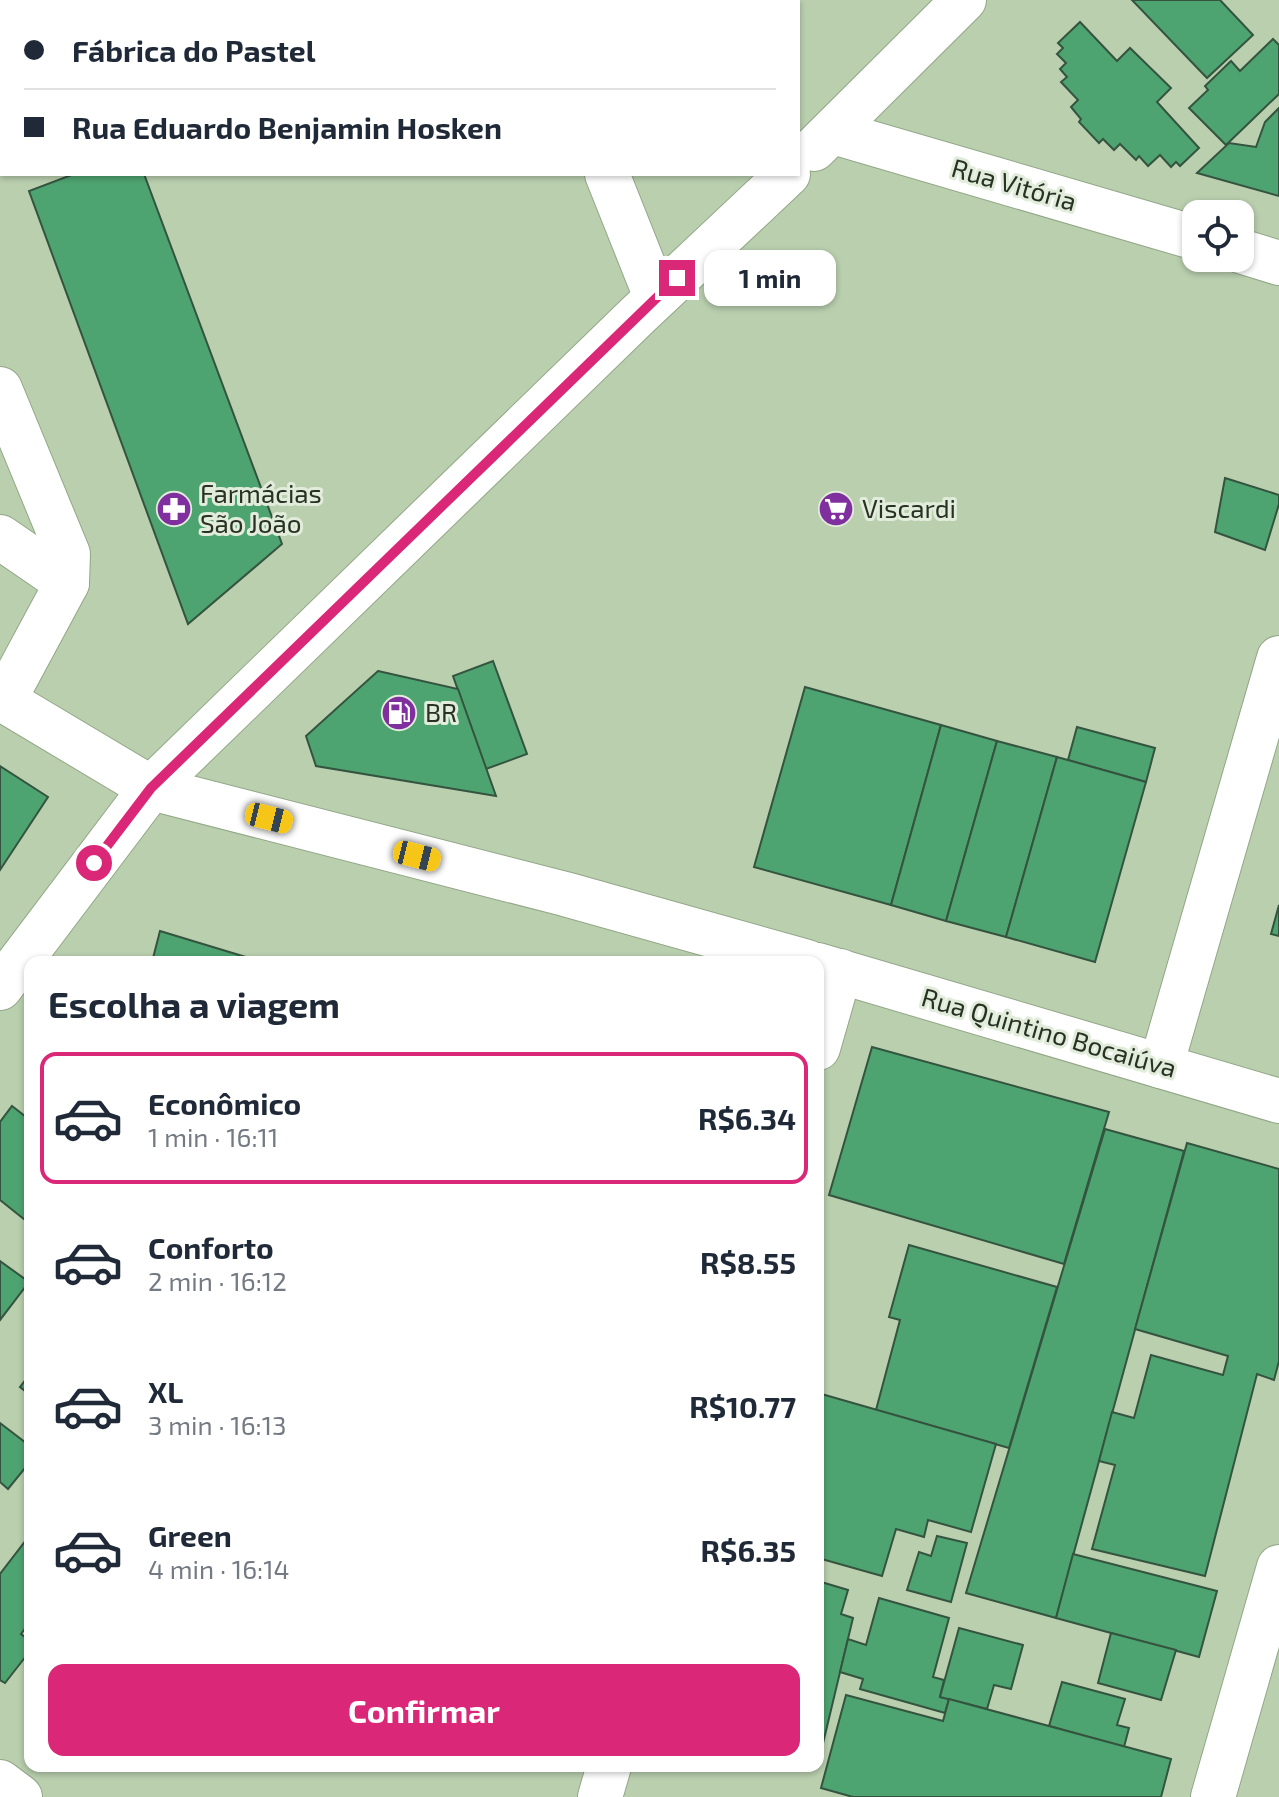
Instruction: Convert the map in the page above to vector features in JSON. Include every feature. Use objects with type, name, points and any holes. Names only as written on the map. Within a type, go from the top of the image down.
[{"type":"street","points":[[800,163],[964,0]]},
{"type":"street","name":"Rua Vitória","points":[[833,132],[1182,234]]},
{"type":"street","points":[[608,176],[656,297]]},
{"type":"street","points":[[24,956],[151,788],[656,297],[786,176]]},
{"type":"street","points":[[1254,255],[1279,263]]},
{"type":"street","points":[[0,389],[68,554],[67,583],[2,699]]},
{"type":"street","points":[[0,537],[67,583]]},
{"type":"street","points":[[1161,1066],[1279,658]]},
{"type":"street","name":"Rua Quintino Bocaiúva","points":[[2,699],[151,788],[565,894],[786,956]]},
{"type":"street","points":[[0,988],[24,956]]},
{"type":"street","name":"Rua Quintino Bocaiúva","points":[[824,967],[1279,1101]]},
{"type":"street","points":[[1213,1797],[1279,1567]]},
{"type":"street","points":[[600,1797],[607,1772]]},
{"type":"street","points":[[0,1782],[20,1797]]},
{"type":"building","points":[[1132,0],[1220,0],[1253,35],[1207,78]]},
{"type":"building","points":[[1080,22],[1117,61],[1130,48],[1171,88],[1157,102],[1199,148],[1180,166],[1176,162],[1171,167],[1160,155],[1148,166],[1139,156],[1136,160],[1120,144],[1114,150],[1103,139],[1099,143],[1079,122],[1081,119],[1071,107],[1078,100],[1061,82],[1067,77],[1060,69],[1066,63],[1057,54],[1063,48],[1058,43]]},
{"type":"building","points":[[1273,39],[1279,45],[1279,94],[1226,145],[1189,108],[1208,90],[1205,86],[1231,61],[1240,71]]},
{"type":"building","points":[[1279,108],[1279,196],[1197,173],[1229,143],[1256,147],[1265,122]]},
{"type":"building","points":[[69,176],[145,176],[282,544],[188,624],[29,191]]},
{"type":"building","points":[[1225,478],[1279,495],[1265,550],[1215,532]]},
{"type":"building","points":[[493,661],[527,754],[486,769],[453,676]]},
{"type":"building","name":"BR","points":[[378,671],[458,689],[496,796],[316,766],[306,736]]},
{"type":"building","points":[[805,687],[941,725],[891,905],[754,867]]},
{"type":"building","points":[[941,725],[997,741],[946,921],[891,905]]},
{"type":"building","points":[[1077,727],[1155,748],[1146,782],[1068,760]]},
{"type":"building","points":[[997,741],[1057,757],[1006,937],[946,921]]},
{"type":"building","points":[[1057,757],[1146,782],[1095,962],[1006,937]]},
{"type":"building","points":[[0,766],[48,797],[0,870]]},
{"type":"building","points":[[1279,905],[1279,936],[1271,934]]},
{"type":"building","points":[[160,931],[242,956],[154,956]]},
{"type":"building","points":[[872,1047],[1109,1112],[1064,1264],[829,1195]]},
{"type":"building","points":[[12,1106],[24,1115],[24,1219],[0,1200],[0,1122]]},
{"type":"building","points":[[1105,1129],[1184,1151],[1056,1618],[966,1593]]},
{"type":"building","points":[[1187,1143],[1279,1169],[1279,1361],[1274,1380],[1257,1374],[1205,1576],[1092,1549],[1115,1465],[1099,1461],[1112,1412],[1134,1418],[1151,1355],[1223,1375],[1228,1356],[1135,1329]]},
{"type":"building","points":[[909,1245],[1057,1287],[1009,1448],[876,1410],[900,1320],[889,1317]]},
{"type":"building","points":[[0,1261],[24,1278],[24,1289],[0,1320]]},
{"type":"building","points":[[824,1395],[996,1444],[971,1532],[928,1520],[924,1537],[896,1529],[882,1576],[824,1560]]},
{"type":"building","points":[[0,1423],[24,1441],[24,1469],[8,1489],[0,1482]]},
{"type":"building","points":[[937,1536],[967,1543],[951,1602],[907,1590],[919,1552],[931,1556]]},
{"type":"building","points":[[24,1543],[24,1630],[21,1634],[24,1636],[24,1659],[5,1683],[0,1680],[0,1574]]},
{"type":"building","points":[[1073,1554],[1217,1591],[1199,1657],[1056,1618]]},
{"type":"building","points":[[824,1583],[848,1590],[841,1614],[853,1618],[824,1739]]},
{"type":"building","points":[[879,1598],[949,1618],[933,1677],[944,1680],[940,1697],[949,1699],[945,1713],[860,1689],[863,1679],[840,1672],[848,1639],[866,1645]]},
{"type":"building","points":[[959,1628],[1023,1645],[1011,1689],[994,1685],[987,1709],[940,1697]]},
{"type":"building","points":[[1111,1633],[1176,1650],[1161,1700],[1098,1683]]},
{"type":"building","points":[[1062,1682],[1125,1699],[1117,1725],[1129,1728],[1124,1747],[1049,1726]]},
{"type":"building","points":[[846,1695],[943,1721],[949,1699],[1171,1759],[1161,1797],[853,1797],[821,1788]]},
{"type":"place","name":"Farmácias São João","points":[[174,509]]},
{"type":"place","name":"Viscardi","points":[[836,509]]},
{"type":"place","name":"BR","points":[[399,713]]},
{"type":"route","points":[[94,863],[151,788],[677,278]]}]
